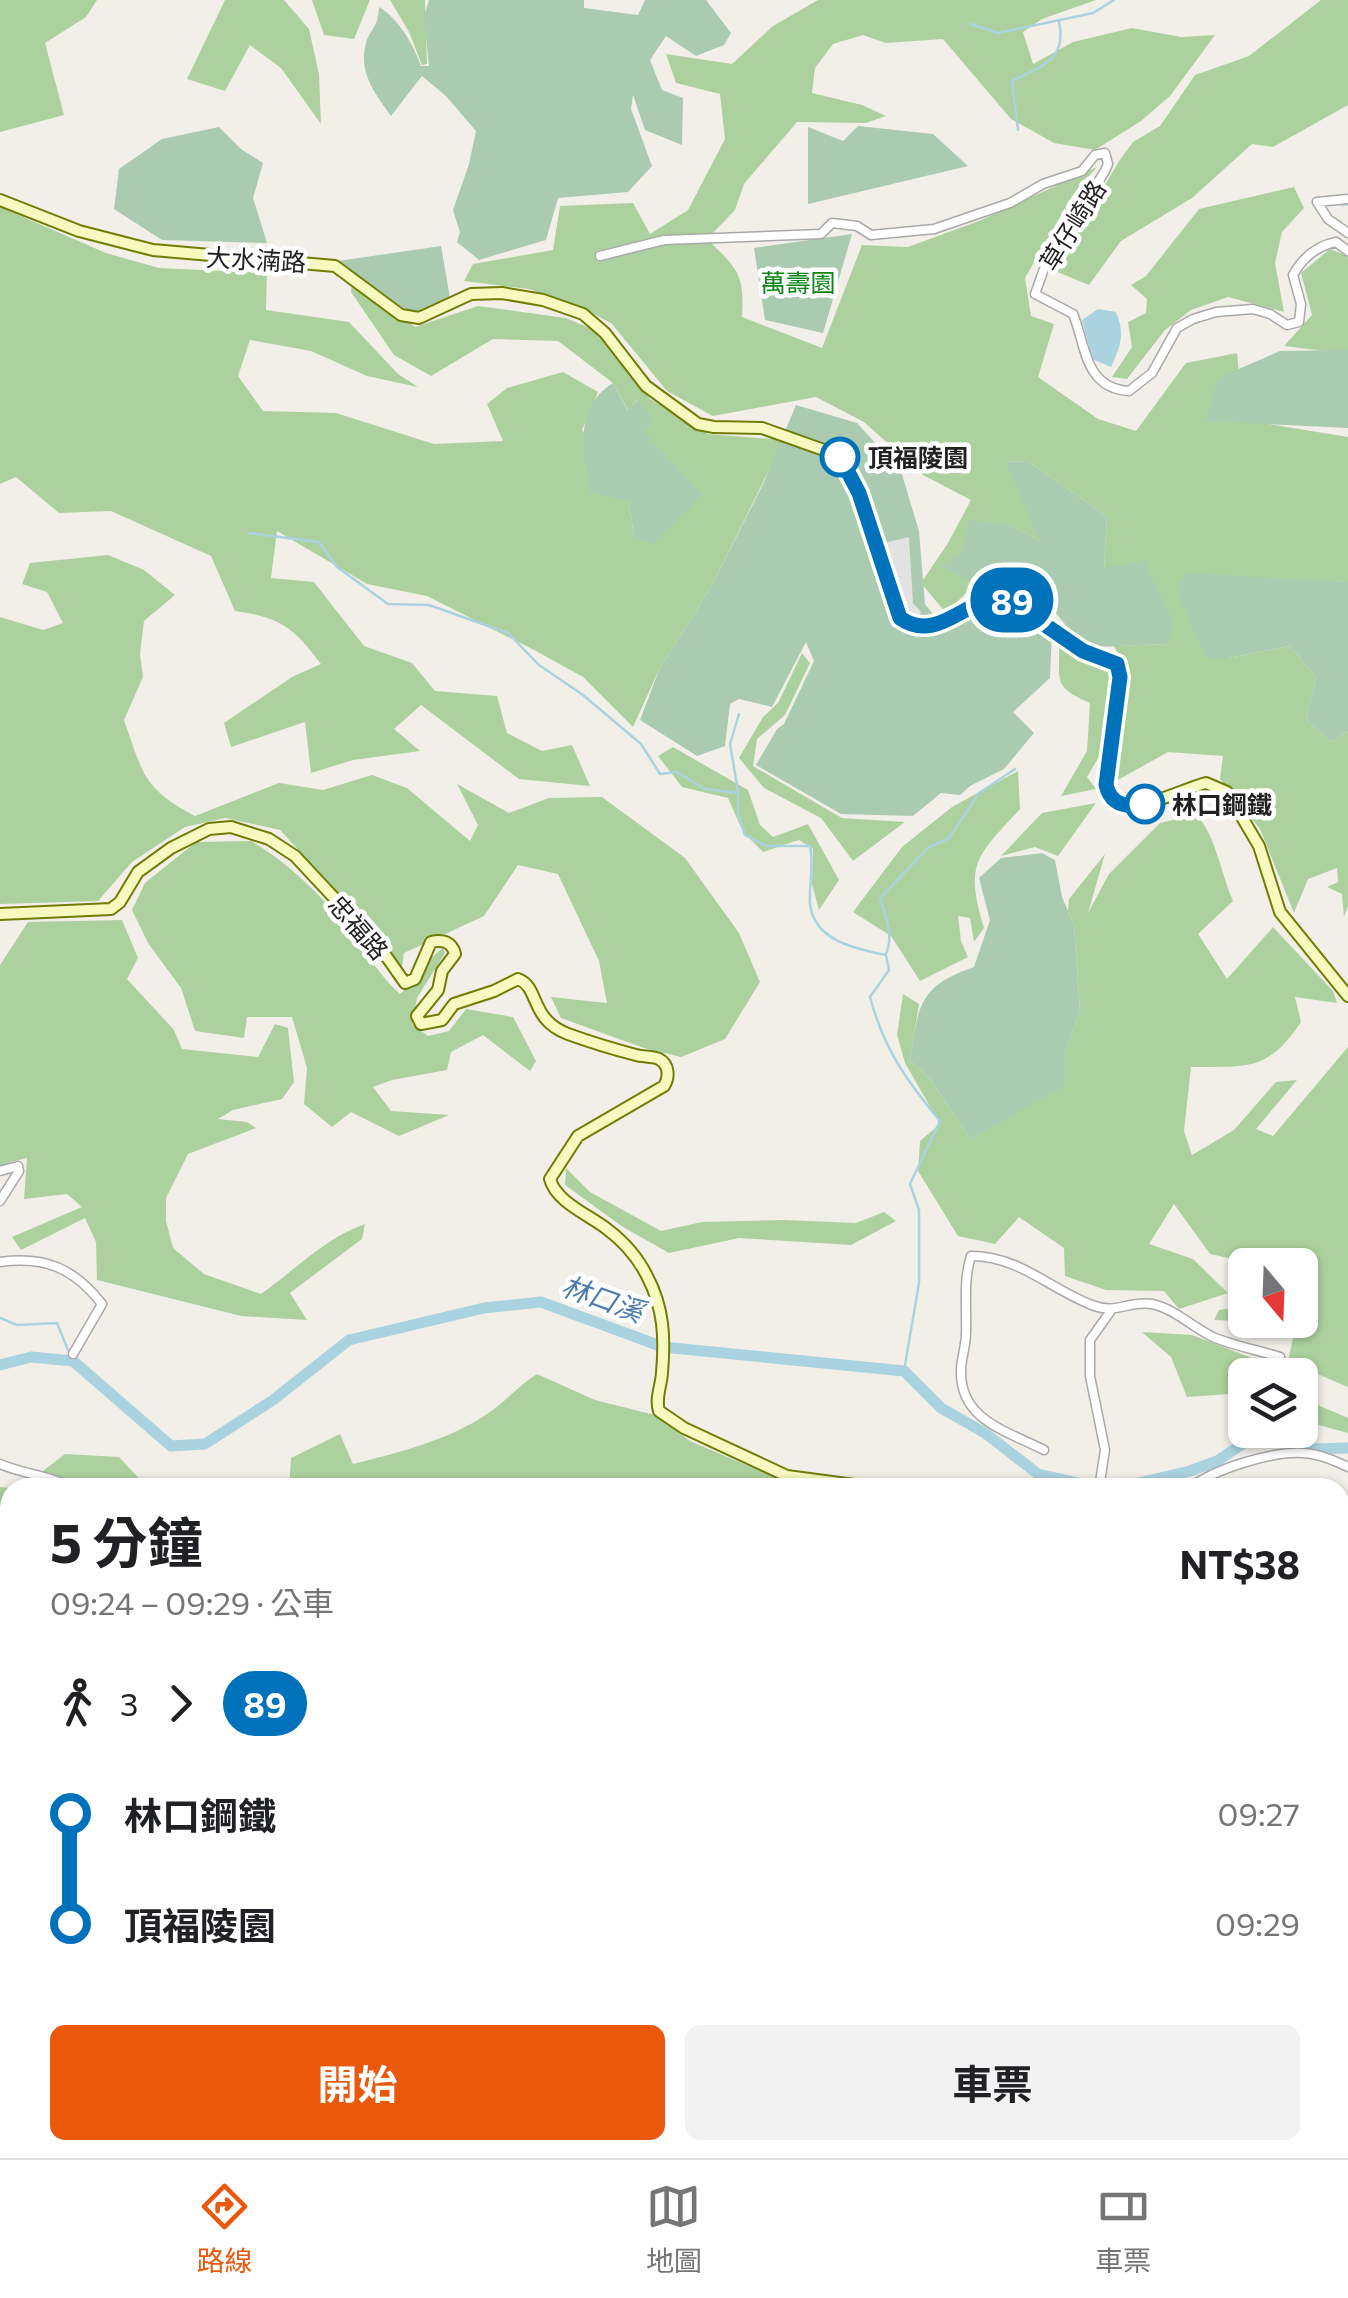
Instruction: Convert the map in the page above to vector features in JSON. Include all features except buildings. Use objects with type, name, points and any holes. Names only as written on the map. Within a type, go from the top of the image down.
[{"type":"street","name":"草仔崎路","points":[[600,256],[664,240],[822,234],[832,223],[857,226],[871,235],[921,232],[1010,203],[1043,184],[1082,172],[1095,155],[1105,154],[1105,171],[1045,266],[1036,294],[1073,314],[1083,355],[1100,380],[1110,388],[1128,390],[1152,373],[1164,345],[1177,328],[1193,319],[1216,312],[1254,310],[1287,324],[1300,322],[1301,304],[1293,275],[1296,269],[1324,244],[1336,242],[1348,250]]},
{"type":"street","points":[[1348,199],[1318,202],[1328,219],[1348,233]]},
{"type":"street","name":"大水湳路","points":[[0,200],[80,231],[153,250],[336,266],[402,315],[419,318],[471,294],[502,293],[566,307],[592,320],[646,386],[698,424],[762,428],[838,455],[848,466],[859,493],[900,618],[917,628],[928,628],[982,600],[1003,596],[1083,651],[1117,664],[1120,677],[1106,785],[1111,798],[1124,806],[1138,805],[1206,783],[1227,792],[1259,846],[1280,912],[1348,996]]},
{"type":"street","name":"忠福路","points":[[0,914],[112,909],[138,872],[170,848],[209,829],[231,827],[270,839],[295,856],[372,938],[406,983],[416,978],[431,942],[450,944],[455,954],[442,971],[438,990],[417,1016],[421,1024],[442,1020],[454,1004],[518,979],[528,984],[540,1014],[550,1026],[638,1056],[660,1059],[668,1076],[664,1086],[578,1136],[550,1179],[556,1193],[607,1229],[629,1250],[649,1278],[663,1316],[659,1411],[684,1428],[786,1476],[801,1478]]},
{"type":"street","points":[[0,1171],[18,1166],[19,1172],[0,1201]]},
{"type":"street","points":[[1044,1450],[976,1416],[964,1400],[960,1371],[966,1338],[966,1272],[971,1256],[1006,1261],[1110,1312],[1136,1304],[1154,1304],[1215,1338],[1280,1357]]},
{"type":"street","points":[[0,1262],[32,1258],[75,1274],[95,1295],[102,1304],[73,1354]]},
{"type":"street","points":[[1101,1478],[1105,1450],[1090,1376],[1090,1340],[1110,1312]]},
{"type":"street","points":[[1202,1478],[1300,1453],[1348,1466]]},
{"type":"street","points":[[0,1464],[51,1478]]},
{"type":"green space","points":[[0,0],[97,0],[86,17],[45,43],[64,115],[0,132]]},
{"type":"green space","points":[[225,0],[284,0],[309,29],[319,74],[321,124],[281,68],[250,45],[225,91],[187,79]]},
{"type":"green space","points":[[312,0],[370,0],[354,39],[324,35]]},
{"type":"green space","points":[[390,0],[425,0],[427,64],[422,65]]},
{"type":"green space","points":[[429,0],[584,0],[584,8],[638,15],[645,0],[706,0],[731,33],[724,45],[696,56],[666,36],[650,60],[662,90],[683,98],[682,145],[645,130],[633,95],[631,109],[652,166],[628,192],[558,198],[546,240],[479,260],[457,242],[460,232],[453,210],[476,131],[446,96],[422,76],[391,116],[364,64],[366,43],[379,7],[404,33],[421,66],[429,66],[424,17]]},
{"type":"green space","points":[[818,0],[1096,0],[1042,19],[1023,32],[1033,64],[1073,42],[1132,28],[1181,37],[1215,35],[1170,96],[1141,121],[1095,150],[1054,143],[1011,119],[943,39],[886,43],[863,35],[833,44],[815,68],[812,93],[862,105],[886,116],[866,123],[797,122],[744,184],[735,210],[707,239],[737,273],[742,317],[822,348],[862,245],[908,247],[979,221],[1097,167],[1072,196],[1025,278],[1031,316],[1054,324],[1038,377],[1098,419],[1136,431],[1186,363],[1237,353],[1244,420],[1348,437],[1348,582],[1272,580],[1228,658],[1290,646],[1316,677],[1306,719],[1331,742],[1348,731],[1348,906],[1344,917],[1342,894],[1327,887],[1338,882],[1337,868],[1308,879],[1294,913],[1260,829],[1220,779],[1223,756],[1168,752],[1116,781],[1126,694],[1121,661],[1114,646],[1168,644],[1104,569],[1107,516],[1027,461],[1006,462],[1042,542],[1009,525],[942,566],[974,585],[946,613],[921,583],[971,500],[923,475],[864,422],[816,397],[713,416],[667,391],[612,324],[580,306],[529,289],[464,281],[473,264],[553,250],[560,206],[633,203],[650,234],[688,210],[725,139],[720,94],[676,83],[666,54],[732,64],[773,26]]},
{"type":"green space","points":[[1321,0],[1348,0],[1348,105],[1273,147],[1252,144],[1192,198],[1121,241],[1089,285],[1055,271],[1119,161],[1133,142],[1160,126],[1195,75],[1249,56]]},
{"type":"green space","points":[[858,126],[933,134],[968,166],[808,204],[808,127],[843,141]]},
{"type":"green space","points":[[219,127],[241,149],[263,163],[253,198],[267,243],[162,240],[114,209],[119,169],[162,139]]},
{"type":"green space","points":[[1294,187],[1304,208],[1282,232],[1275,263],[1284,312],[1228,297],[1191,310],[1165,330],[1127,379],[1112,377],[1132,347],[1128,322],[1146,313],[1147,299],[1131,285],[1146,276],[1199,209]]},
{"type":"green space","points":[[0,207],[106,253],[159,268],[267,273],[266,310],[349,322],[398,374],[418,387],[367,376],[311,351],[250,340],[238,376],[263,411],[336,413],[434,444],[503,441],[487,404],[507,388],[563,372],[598,392],[582,430],[629,501],[634,537],[642,430],[637,399],[629,412],[613,383],[558,341],[493,339],[431,376],[394,355],[351,292],[352,282],[415,327],[478,306],[566,318],[594,330],[650,399],[708,434],[784,440],[712,585],[659,670],[633,727],[583,677],[536,651],[427,596],[367,584],[277,531],[271,578],[314,582],[364,646],[412,663],[435,691],[497,696],[507,733],[542,751],[572,745],[590,786],[519,779],[421,705],[394,729],[420,751],[353,760],[311,773],[305,722],[231,747],[224,723],[292,677],[321,664],[285,626],[235,611],[211,556],[111,511],[59,513],[16,477],[0,484]]},
{"type":"green space","name":"萬壽園","points":[[852,234],[823,333],[765,320],[754,248]]},
{"type":"green space","points":[[441,246],[450,298],[421,311],[402,307],[338,261]]},
{"type":"green space","points":[[1330,249],[1348,256],[1348,354],[1284,346],[1312,315],[1301,273]]},
{"type":"green space","points":[[1348,350],[1348,428],[1205,421],[1218,378],[1280,351]]},
{"type":"green space","points":[[613,383],[628,411],[638,399],[654,421],[643,431],[703,495],[652,545],[634,537],[629,501],[590,493],[584,447],[586,418],[591,405]]},
{"type":"green space","name":"頂福陵園","points":[[796,405],[857,423],[901,471],[919,531],[925,604],[933,614],[944,616],[981,596],[1000,599],[1052,630],[1050,678],[1013,712],[1034,733],[1004,769],[960,795],[941,793],[913,816],[841,814],[756,765],[784,724],[814,661],[806,642],[772,707],[739,699],[730,704],[725,746],[697,756],[640,720],[659,670],[712,585],[764,482]]},
{"type":"green space","points":[[1027,461],[1107,516],[1104,568],[1144,561],[1173,620],[1168,644],[1095,647],[1080,642],[1054,611],[1002,581],[974,585],[941,566],[961,552],[970,520],[1009,525],[1040,541],[1005,462]]},
{"type":"green space","points":[[108,555],[144,570],[175,595],[144,621],[140,654],[143,677],[124,720],[141,766],[164,797],[195,816],[279,783],[323,790],[372,775],[407,788],[470,841],[478,825],[457,784],[509,813],[549,798],[602,797],[685,858],[739,933],[760,982],[725,1039],[681,1057],[561,1018],[551,997],[607,1003],[599,961],[558,874],[518,865],[484,916],[404,953],[401,972],[386,945],[280,830],[225,818],[185,827],[132,862],[98,901],[0,904],[0,617],[43,630],[63,623],[47,592],[22,584],[30,563]]},
{"type":"green space","points":[[1187,573],[1348,582],[1348,731],[1331,742],[1306,719],[1316,677],[1290,646],[1228,658],[1206,658],[1176,590]]},
{"type":"green space","points":[[1059,643],[1112,672],[1101,753],[1087,777],[1096,789],[1061,796],[1087,751],[1090,703],[1064,687],[1059,675]]},
{"type":"green space","points":[[802,653],[810,663],[785,715],[757,739],[753,766],[842,818],[905,822],[853,861],[821,818],[764,788],[739,758],[763,717],[778,703]]},
{"type":"green space","points":[[673,747],[748,790],[760,825],[773,837],[808,824],[839,880],[819,910],[812,884],[813,849],[799,840],[763,852],[743,832],[728,798],[682,787],[658,756]]},
{"type":"green space","points":[[1018,771],[1020,809],[984,850],[975,874],[984,928],[974,942],[970,918],[958,916],[961,941],[968,957],[920,981],[891,936],[853,912],[902,847],[952,807]]},
{"type":"green space","points":[[1096,803],[1058,856],[1035,847],[1001,856],[1042,813]]},
{"type":"green space","points":[[1196,814],[1214,844],[1233,901],[1198,934],[1227,979],[1273,927],[1333,991],[1337,1003],[1295,997],[1301,1022],[1289,1039],[1266,1058],[1241,1066],[1191,1067],[1184,1131],[1192,1155],[1234,1130],[1276,1082],[1297,1080],[1256,1129],[1273,1136],[1348,1047],[1348,1387],[1318,1374],[1318,1358],[1289,1358],[1293,1338],[1318,1338],[1318,1248],[1228,1248],[1228,1258],[1210,1254],[1174,1204],[1149,1244],[1193,1259],[1228,1293],[1179,1309],[1164,1291],[1106,1290],[1065,1276],[1064,1248],[1019,1217],[995,1244],[958,1236],[918,1171],[920,1141],[940,1124],[905,1063],[897,1035],[903,994],[919,1004],[910,1060],[930,1079],[971,1139],[1065,1053],[1080,1011],[1069,899],[1105,854],[1088,913],[1109,874],[1160,823]]},
{"type":"green space","points":[[251,841],[294,872],[320,897],[400,994],[443,948],[445,953],[417,998],[412,1024],[428,1036],[449,1031],[466,1009],[513,1017],[536,1061],[530,1071],[483,1035],[451,1052],[447,1070],[373,1087],[391,1111],[449,1115],[399,1136],[351,1112],[332,1127],[304,1104],[307,1068],[292,1017],[247,1017],[244,1038],[195,1031],[181,988],[148,943],[132,910],[145,883],[196,842]]},
{"type":"green space","points":[[1042,853],[1055,860],[1062,897],[1074,925],[1080,1011],[1065,1053],[1063,1087],[971,1139],[930,1079],[910,1060],[919,1012],[941,982],[974,967],[990,920],[979,878],[1001,858]]},
{"type":"green space","points":[[122,920],[138,958],[127,979],[174,1030],[182,1049],[258,1057],[275,1024],[288,1028],[294,1082],[282,1099],[233,1110],[218,1119],[247,1122],[256,1128],[188,1154],[166,1198],[166,1221],[173,1248],[204,1274],[261,1294],[323,1246],[365,1224],[362,1239],[290,1293],[307,1320],[241,1316],[97,1280],[96,1242],[85,1218],[21,1250],[12,1237],[82,1207],[67,1194],[24,1199],[27,1158],[10,1162],[0,1175],[0,965],[28,922]]},
{"type":"green space","points":[[566,1168],[590,1192],[661,1231],[702,1222],[856,1223],[884,1212],[896,1221],[851,1245],[739,1238],[669,1253],[623,1227],[565,1185]]},
{"type":"green space","points":[[1228,1309],[1228,1321],[1214,1320],[1219,1310]]},
{"type":"green space","points":[[1142,1332],[1192,1335],[1252,1358],[1228,1358],[1228,1394],[1187,1397],[1171,1357]]},
{"type":"green space","points":[[537,1374],[595,1400],[655,1415],[690,1441],[776,1478],[290,1478],[291,1458],[340,1434],[353,1464],[405,1450],[472,1423]]},
{"type":"green space","points":[[1318,1405],[1348,1418],[1348,1433],[1318,1425]]},
{"type":"green space","points":[[65,1454],[119,1457],[139,1478],[34,1478]]},
{"type":"shaded area","points":[[909,537],[913,603],[921,612],[917,622],[897,606],[880,544]]},
{"type":"water","points":[[1098,309],[1116,312],[1120,327],[1119,346],[1111,367],[1092,359],[1082,320]]},
{"type":"waterway","points":[[970,24],[998,33],[1093,13],[1114,0]]},
{"type":"waterway","points":[[1018,130],[1012,81],[1043,66],[1056,53],[1061,34],[1059,21]]},
{"type":"waterway","points":[[1342,205],[1348,204]]},
{"type":"waterway","points":[[249,533],[319,542],[337,567],[388,604],[429,605],[508,633],[539,665],[583,695],[641,744],[660,774],[677,772],[705,789],[738,793],[738,813],[745,835],[766,846],[810,846],[813,917],[819,927],[838,941],[886,955],[889,970],[870,997],[876,1016],[898,1063],[940,1121],[910,1184],[919,1210],[919,1283],[904,1371]]},
{"type":"waterway","points":[[738,791],[730,744],[739,714]]},
{"type":"waterway","points":[[886,954],[889,933],[880,898],[928,848],[949,838],[979,793],[1015,769]]},
{"type":"waterway","name":"林口溪","points":[[0,1365],[31,1357],[73,1361],[171,1446],[205,1444],[273,1400],[349,1340],[484,1308],[541,1302],[663,1347],[904,1371],[941,1408],[985,1433],[1038,1474],[1056,1478]]},
{"type":"waterway","points":[[0,1318],[17,1325],[57,1323],[68,1350]]},
{"type":"waterway","name":"林口溪","points":[[1160,1478],[1217,1461],[1259,1433],[1286,1436],[1313,1449],[1348,1448]]},
{"type":"bus line","name":"89","points":[[840,457],[859,493],[894,608],[908,624],[928,628],[982,600],[1003,596],[1083,651],[1117,664],[1120,677],[1106,785],[1111,798],[1124,806],[1145,804]]},
{"type":"place","name":"頂福陵園","points":[[840,457]]},
{"type":"place","name":"林口鋼鐵","points":[[1145,804]]}]
